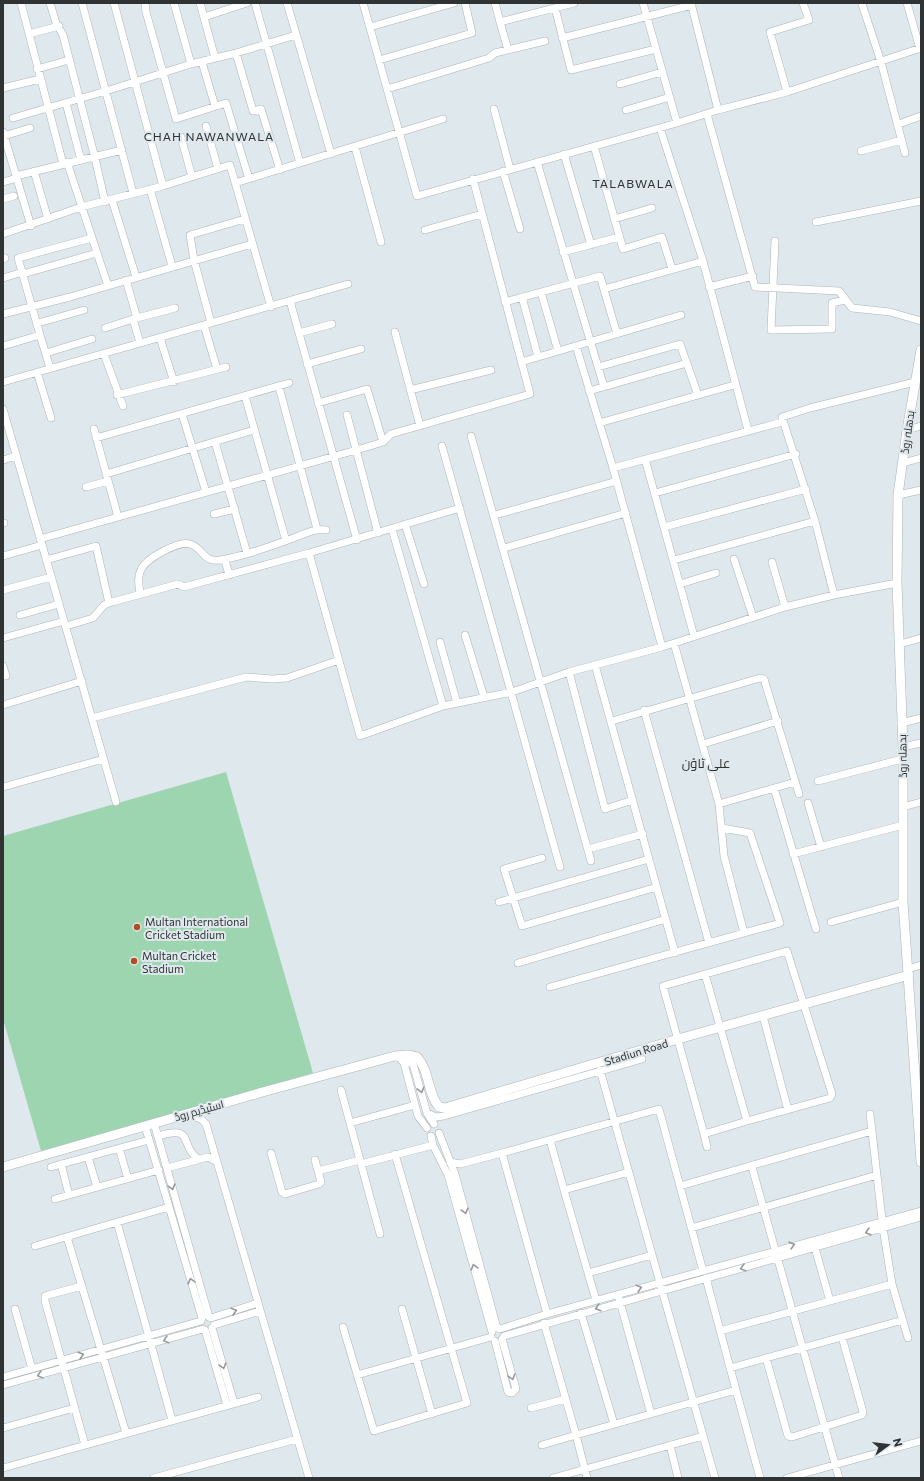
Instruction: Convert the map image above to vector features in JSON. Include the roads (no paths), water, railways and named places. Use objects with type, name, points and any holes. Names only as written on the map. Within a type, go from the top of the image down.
[{"type":"main road","name":"بدھلہ روڈ","points":[[921,350],[914,382],[898,496],[897,583],[902,747],[903,902],[908,972],[918,1064],[921,1162]]},
{"type":"main road","name":"Stadiun Road","points":[[398,1057],[408,1055],[417,1057],[425,1069],[435,1102],[439,1107],[445,1108],[678,1039],[805,1004],[908,972]]},
{"type":"main road","name":"اسٹیڈیم روڈ","points":[[3,1167],[187,1114],[398,1057]]},
{"type":"street","points":[[21,3],[47,108],[108,286]]},
{"type":"street","points":[[50,3],[56,23],[59,26],[69,60],[108,201],[136,277]]},
{"type":"street","points":[[82,3],[133,193]]},
{"type":"street","points":[[114,3],[163,186]]},
{"type":"street","points":[[145,3],[162,72],[176,119],[215,106],[226,104],[249,179]]},
{"type":"street","points":[[174,3],[191,64]]},
{"type":"street","points":[[200,3],[215,58]]},
{"type":"street","points":[[204,17],[247,3]]},
{"type":"street","points":[[255,3],[300,163]]},
{"type":"street","points":[[287,3],[331,154]]},
{"type":"street","points":[[363,3],[417,196],[473,179],[660,128],[718,110],[787,92],[921,48],[907,3]]},
{"type":"street","points":[[370,27],[454,3]]},
{"type":"street","points":[[379,60],[472,33],[465,3]]},
{"type":"street","points":[[495,3],[508,50]]},
{"type":"street","points":[[500,22],[574,3]]},
{"type":"street","points":[[643,3],[677,123]]},
{"type":"street","points":[[787,92],[770,32],[809,20],[803,3]]},
{"type":"street","points":[[562,38],[691,4],[718,110]]},
{"type":"street","points":[[862,4],[899,124],[905,153]]},
{"type":"street","points":[[555,8],[571,70],[656,49]]},
{"type":"street","points":[[29,34],[59,26]]},
{"type":"street","points":[[13,118],[106,91],[162,72],[236,53],[296,35]]},
{"type":"street","points":[[387,89],[489,58],[495,53],[545,41]]},
{"type":"street","points":[[236,53],[253,111],[261,109],[280,170]]},
{"type":"street","points":[[37,69],[69,60]]},
{"type":"street","points":[[202,62],[215,106]]},
{"type":"street","points":[[620,84],[662,72]]},
{"type":"street","points":[[3,88],[40,79]]},
{"type":"street","points":[[626,110],[670,97]]},
{"type":"street","points":[[66,103],[81,160]]},
{"type":"street","points":[[494,108],[520,228]]},
{"type":"street","points":[[707,114],[755,287],[839,291],[852,308],[890,312],[921,321]]},
{"type":"street","points":[[899,124],[921,116]]},
{"type":"street","points":[[235,183],[443,119]]},
{"type":"street","points":[[206,126],[218,169]]},
{"type":"street","points":[[30,128],[4,134],[31,226]]},
{"type":"street","points":[[660,128],[703,261],[734,385],[748,430]]},
{"type":"street","points":[[181,136],[192,177]]},
{"type":"street","points":[[862,151],[902,140]]},
{"type":"street","points":[[594,146],[623,249],[662,237],[672,270]]},
{"type":"street","points":[[355,147],[381,242]]},
{"type":"street","points":[[3,182],[34,171],[65,163],[95,158],[122,150]]},
{"type":"street","points":[[564,154],[591,245]]},
{"type":"street","points":[[537,162],[604,387]]},
{"type":"street","points":[[3,234],[31,226],[81,208],[163,186],[230,165],[270,307]]},
{"type":"street","points":[[34,171],[48,220]]},
{"type":"street","points":[[3,556],[118,517],[266,474],[357,450],[383,442],[391,434],[530,394],[473,179]]},
{"type":"street","points":[[150,189],[172,266]]},
{"type":"street","points":[[3,199],[14,196]]},
{"type":"street","points":[[816,222],[921,201]]},
{"type":"street","points":[[614,219],[652,208]]},
{"type":"street","points":[[425,230],[482,214]]},
{"type":"street","points":[[217,369],[190,235],[245,219]]},
{"type":"street","points":[[563,252],[619,237]]},
{"type":"street","points":[[50,368],[18,258],[92,238]]},
{"type":"street","points":[[775,241],[771,330],[832,329],[832,303],[845,300]]},
{"type":"street","points":[[3,314],[108,286],[172,266],[252,244]]},
{"type":"street","points":[[3,278],[97,253]]},
{"type":"street","points":[[604,289],[703,261]]},
{"type":"street","points":[[505,302],[600,276],[617,334]]},
{"type":"street","points":[[709,287],[753,276]]},
{"type":"street","points":[[126,280],[140,343]]},
{"type":"street","points":[[3,382],[348,284]]},
{"type":"street","points":[[541,292],[558,351]]},
{"type":"street","points":[[522,297],[538,357]]},
{"type":"street","points":[[290,301],[357,540]]},
{"type":"street","points":[[105,328],[175,308]]},
{"type":"street","points":[[38,324],[84,310]]},
{"type":"street","points":[[521,362],[681,315]]},
{"type":"street","points":[[299,334],[332,324]]},
{"type":"street","points":[[395,332],[420,426]]},
{"type":"street","points":[[3,346],[40,335]]},
{"type":"street","points":[[160,338],[174,382]]},
{"type":"street","points":[[46,353],[92,339]]},
{"type":"street","points":[[598,367],[680,344],[698,395]]},
{"type":"street","points":[[576,346],[626,513],[662,647]]},
{"type":"street","points":[[307,364],[361,349]]},
{"type":"street","points":[[104,354],[122,406]]},
{"type":"street","points":[[589,391],[687,363]]},
{"type":"street","points":[[117,395],[174,382],[226,366]]},
{"type":"street","points":[[410,390],[491,370]]},
{"type":"street","points":[[37,372],[51,418]]},
{"type":"street","points":[[782,416],[914,382]]},
{"type":"street","points":[[96,438],[289,383]]},
{"type":"street","points":[[599,423],[734,385]]},
{"type":"street","points":[[279,387],[317,529]]},
{"type":"street","points":[[318,403],[367,390],[383,442]]},
{"type":"street","points":[[245,396],[286,541]]},
{"type":"street","points":[[3,409],[5,425],[16,456],[116,802]]},
{"type":"street","points":[[182,414],[206,492]]},
{"type":"street","points":[[347,415],[378,533]]},
{"type":"street","points":[[613,468],[748,430],[782,422],[782,416]]},
{"type":"street","points":[[782,416],[796,454],[816,521],[834,595]]},
{"type":"street","points":[[907,430],[921,426]]},
{"type":"street","points":[[94,429],[118,517]]},
{"type":"street","points":[[106,474],[254,430]]},
{"type":"street","points":[[471,436],[495,515],[591,861]]},
{"type":"street","points":[[215,442],[247,553]]},
{"type":"street","points":[[442,446],[560,867]]},
{"type":"street","points":[[655,493],[796,454]]},
{"type":"street","points":[[3,460],[16,456]]},
{"type":"street","points":[[903,463],[921,458]]},
{"type":"street","points":[[645,459],[694,636]]},
{"type":"street","points":[[86,487],[108,481]]},
{"type":"street","points":[[495,515],[616,481]]},
{"type":"street","points":[[664,527],[806,489]]},
{"type":"street","points":[[898,496],[921,490]]},
{"type":"street","points":[[3,638],[93,618],[104,605],[109,603],[178,584],[184,587],[309,554],[460,508]]},
{"type":"street","points":[[214,514],[235,509]]},
{"type":"street","points":[[504,548],[626,513]]},
{"type":"street","points":[[674,560],[816,521]]},
{"type":"street","points":[[406,524],[424,584]]},
{"type":"street","points":[[140,594],[138,580],[145,563],[180,544],[189,543],[198,547],[204,556],[209,560],[225,560],[286,541],[317,529],[326,530]]},
{"type":"street","points":[[392,529],[444,706]]},
{"type":"street","points":[[46,560],[96,546],[109,603]]},
{"type":"street","points":[[309,554],[360,736],[444,706],[512,692],[570,672],[662,647],[785,607],[834,595],[897,583]]},
{"type":"street","points":[[734,559],[753,617]]},
{"type":"street","points":[[225,560],[229,575]]},
{"type":"street","points":[[772,562],[785,607]]},
{"type":"street","points":[[680,584],[716,573]]},
{"type":"street","points":[[3,590],[51,577]]},
{"type":"street","points":[[20,615],[59,604]]},
{"type":"street","points":[[465,635],[484,698]]},
{"type":"street","points":[[900,644],[921,638]]},
{"type":"street","points":[[440,642],[457,703]]},
{"type":"street","points":[[674,643],[691,698],[719,804],[724,856],[744,933]]},
{"type":"street","points":[[92,718],[246,677],[272,679],[287,678],[338,660]]},
{"type":"street","points":[[595,665],[612,721],[675,953]]},
{"type":"street","points":[[3,666],[6,676]]},
{"type":"street","points":[[570,672],[605,809],[633,800]]},
{"type":"street","points":[[612,721],[644,710],[760,678],[764,679],[799,794]]},
{"type":"street","points":[[3,704],[82,681]]},
{"type":"street","points":[[644,710],[709,943]]},
{"type":"street","points":[[901,723],[921,718]]},
{"type":"street","points":[[703,744],[778,722]]},
{"type":"street","points":[[902,747],[921,743]]},
{"type":"street","points":[[3,787],[104,759]]},
{"type":"street","points":[[818,781],[902,759]]},
{"type":"street","points":[[719,804],[795,782]]},
{"type":"street","points":[[774,788],[816,929]]},
{"type":"street","points":[[903,807],[921,802]]},
{"type":"street","points":[[808,803],[821,847]]},
{"type":"street","points":[[793,854],[903,825]]},
{"type":"street","points":[[550,987],[780,923],[750,832],[722,828]]},
{"type":"street","points":[[588,848],[642,834]]},
{"type":"street","points":[[542,858],[504,869],[522,926],[657,887]]},
{"type":"street","points":[[499,902],[649,859]]},
{"type":"street","points":[[831,922],[903,902]]},
{"type":"street","points":[[518,963],[666,919]]},
{"type":"street","points":[[704,1134],[832,1096],[805,1004],[787,951],[663,986],[707,1147]]},
{"type":"street","points":[[908,972],[921,965]]},
{"type":"street","points":[[705,974],[747,1121]]},
{"type":"street","points":[[763,1016],[788,1110]]},
{"type":"street","points":[[398,1057],[404,1063],[418,1116],[427,1128],[427,1133],[431,1136],[433,1145],[448,1175],[497,1334],[516,1389],[512,1393],[508,1392],[497,1334],[450,1162],[439,1132],[439,1127],[434,1124],[427,1114],[413,1064],[398,1057]]},
{"type":"street","points":[[427,1114],[436,1117],[444,1116],[642,1059]]},
{"type":"street","points":[[600,1070],[715,1478]]},
{"type":"street","points":[[341,1090],[380,1234]]},
{"type":"street","points":[[350,1123],[415,1105]]},
{"type":"street","points":[[450,1162],[457,1164],[502,1153],[659,1109],[702,1271]]},
{"type":"street","points":[[187,1114],[201,1119],[206,1124],[309,1478]]},
{"type":"street","points":[[870,1114],[883,1228],[892,1284],[908,1338]]},
{"type":"street","points":[[427,1128],[428,1125],[434,1124]]},
{"type":"street","points":[[150,1125],[158,1136],[230,1404]]},
{"type":"street","points":[[150,1125],[149,1140],[207,1323]]},
{"type":"street","points":[[680,1186],[752,1167],[872,1131]]},
{"type":"street","points":[[158,1136],[171,1132],[182,1134],[186,1138],[191,1152],[198,1159]]},
{"type":"street","points":[[431,1136],[434,1136],[439,1132]]},
{"type":"street","points":[[51,1167],[149,1140]]},
{"type":"street","points":[[550,1140],[596,1300]]},
{"type":"street","points":[[318,1171],[433,1145]]},
{"type":"street","points":[[119,1148],[128,1179]]},
{"type":"street","points":[[271,1153],[282,1192],[285,1194],[319,1184],[321,1182],[315,1160]]},
{"type":"street","points":[[502,1153],[547,1314]]},
{"type":"street","points":[[343,1327],[374,1431],[467,1404],[395,1154]]},
{"type":"street","points":[[88,1157],[97,1187]]},
{"type":"street","points":[[167,1168],[208,1157],[217,1162]]},
{"type":"street","points":[[61,1164],[69,1195]]},
{"type":"street","points":[[752,1167],[776,1259],[838,1478]]},
{"type":"street","points":[[55,1199],[158,1170]]},
{"type":"street","points":[[564,1190],[629,1172]]},
{"type":"street","points":[[691,1228],[877,1174]]},
{"type":"street","points":[[36,1246],[169,1207]]},
{"type":"street","points":[[358,1375],[497,1334],[581,1313],[815,1248],[883,1228],[921,1210]]},
{"type":"street","points":[[497,1334],[547,1314],[882,1220],[921,1217]]},
{"type":"street","points":[[117,1222],[172,1420]]},
{"type":"street","points":[[67,1237],[126,1433]]},
{"type":"street","points":[[815,1248],[830,1300]]},
{"type":"street","points":[[588,1273],[652,1254]]},
{"type":"street","points":[[706,1278],[760,1478]]},
{"type":"street","points":[[720,1331],[892,1284]]},
{"type":"street","points":[[82,1286],[45,1296],[61,1361],[85,1445]]},
{"type":"street","points":[[618,1294],[651,1414]]},
{"type":"street","points":[[3,1385],[152,1344],[258,1304]]},
{"type":"street","points":[[15,1309],[32,1369]]},
{"type":"street","points":[[402,1309],[432,1414]]},
{"type":"street","points":[[3,1376],[149,1336],[260,1311]]},
{"type":"street","points":[[581,1313],[614,1424]]},
{"type":"street","points":[[730,1368],[903,1320]]},
{"type":"street","points":[[544,1323],[587,1478]]},
{"type":"street","points":[[766,1358],[790,1437],[825,1428],[859,1417],[863,1412],[842,1337]]},
{"type":"street","points":[[542,1445],[736,1390]]},
{"type":"street","points":[[3,1468],[258,1397]]},
{"type":"street","points":[[531,1408],[566,1400]]},
{"type":"street","points":[[3,1428],[74,1408]]},
{"type":"street","points":[[553,1478],[703,1436]]},
{"type":"street","points":[[154,1478],[297,1439]]},
{"type":"street","points":[[787,1478],[835,1466],[921,1441]]},
{"type":"street","points":[[670,1445],[678,1478]]},
{"type":"place","name":"Multan International Cricket Stadium","points":[[137,927]]},
{"type":"place","name":"Multan Cricket Stadium","points":[[134,961]]},
{"type":"district","name":"CHAH NAWANWALA","points":[[209,136]]},
{"type":"district","name":"TALABWALA","points":[[633,183]]},
{"type":"district","name":"علی ٹاؤن","points":[[706,763]]}]
